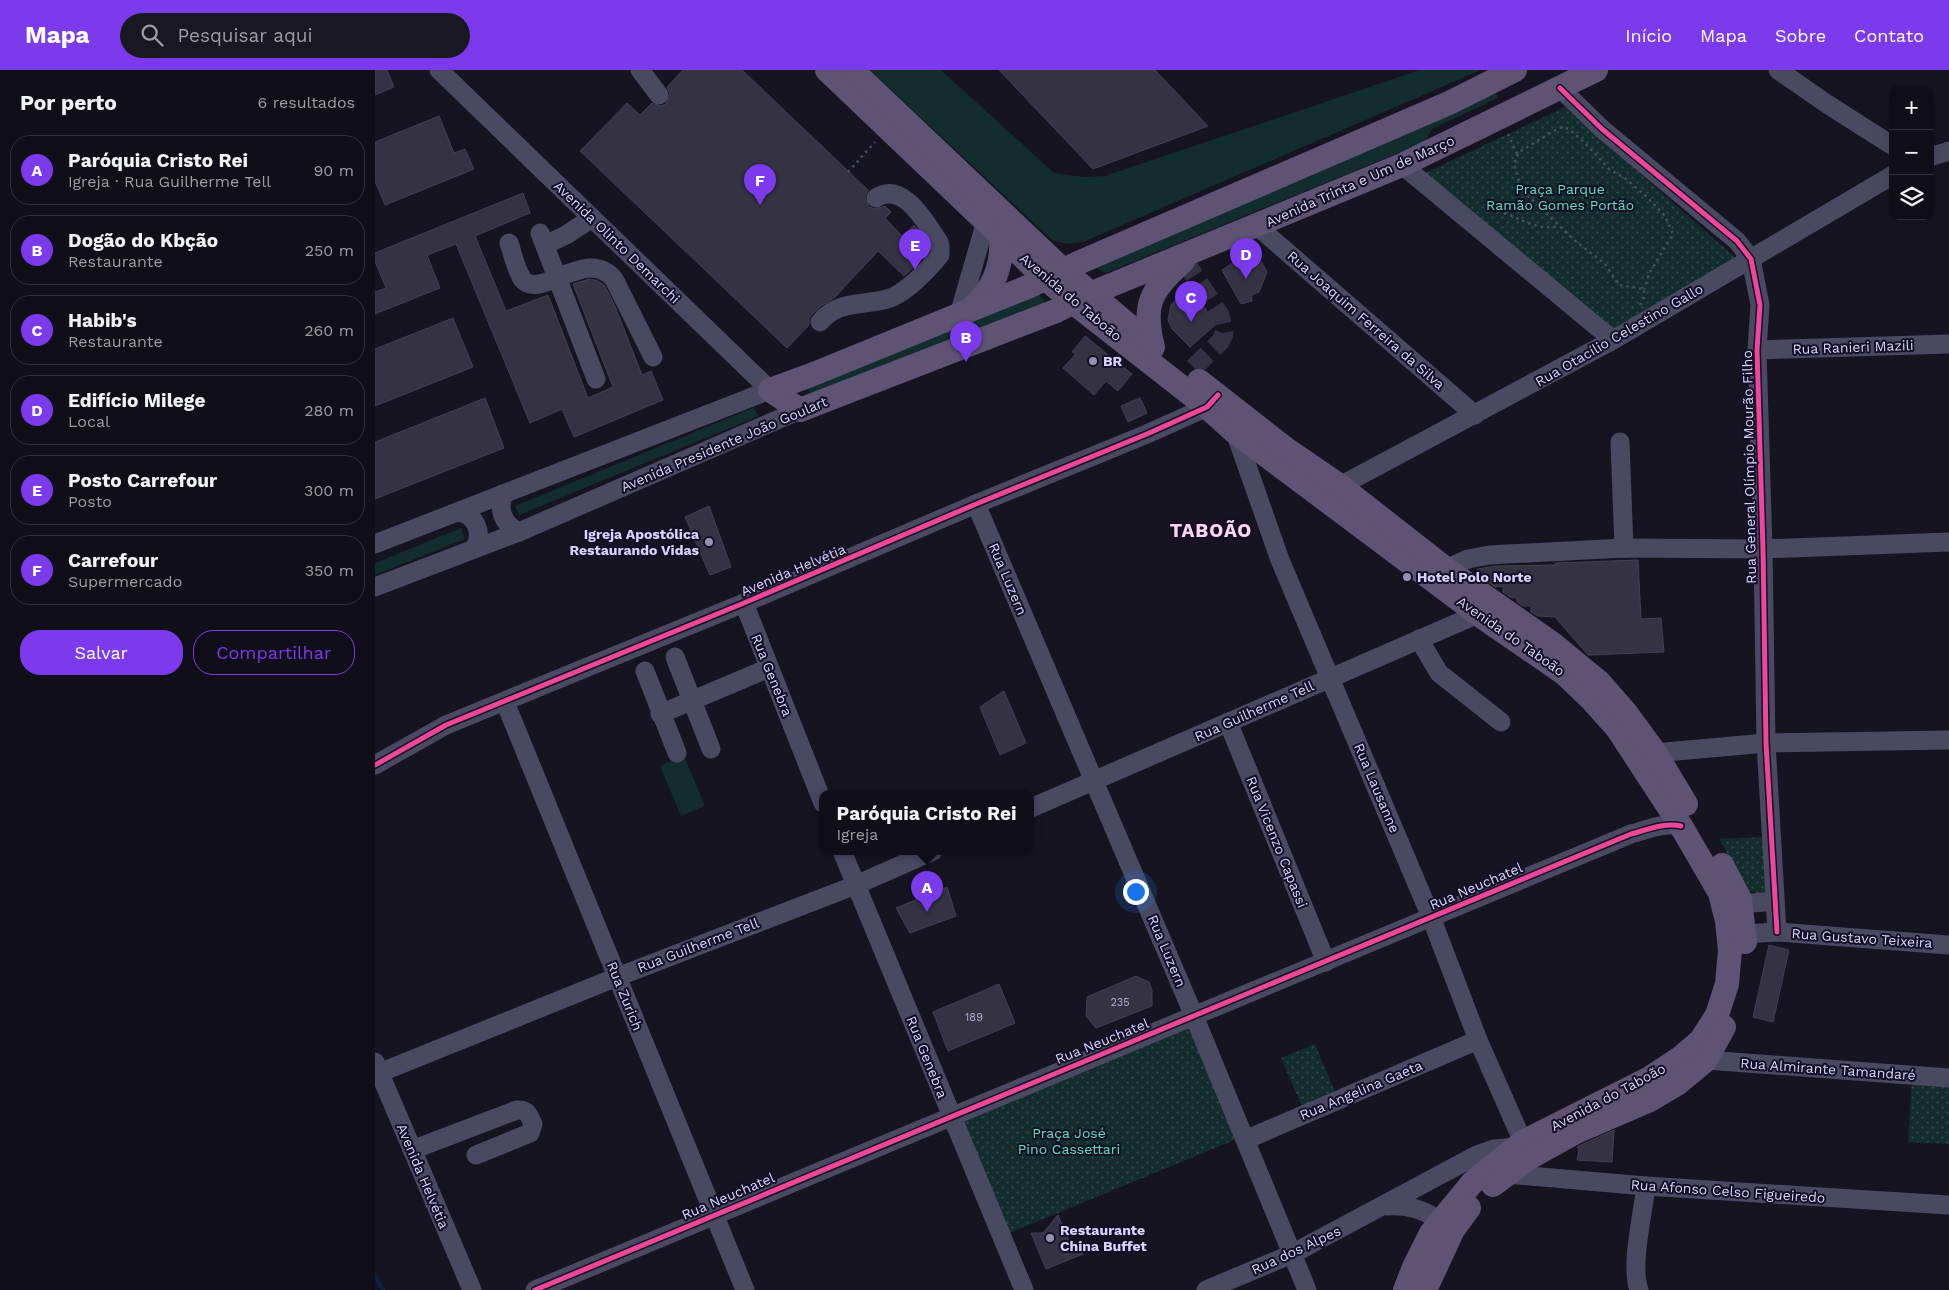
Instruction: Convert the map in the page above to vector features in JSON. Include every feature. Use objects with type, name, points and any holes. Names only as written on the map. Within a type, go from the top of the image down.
[{"type":"main road","name":"Avenida do Taboão","points":[[827,70],[993,229],[1054,274],[1212,401],[1340,486],[1446,569],[1553,644],[1599,682],[1627,714],[1664,800],[1720,893],[1727,921],[1730,950],[1727,984],[1717,1015],[1701,1040],[1680,1058],[1648,1079],[1519,1145],[1472,1183],[1431,1233],[1405,1290]]},
{"type":"main road","name":"Avenida do Taboão","points":[[852,70],[1054,274]]},
{"type":"main road","points":[[770,390],[964,313],[1431,110],[1515,70]]},
{"type":"main road","name":"Avenida Trinta e Um de Março","points":[[1083,298],[1402,165],[1501,117],[1558,79],[1596,70]]},
{"type":"main road","points":[[1428,152],[1451,134],[1499,105],[1502,94],[1494,80]]},
{"type":"main road","points":[[964,313],[982,297],[995,278],[1002,248],[993,229]]},
{"type":"main road","points":[[1153,347],[1147,325],[1154,292],[1164,279],[1193,252]]},
{"type":"main road","name":"Avenida do Taboão","points":[[1083,298],[1153,347],[1212,401],[1235,432],[1478,614],[1565,674],[1617,728],[1645,753],[1718,857],[1740,899],[1745,934],[1743,971],[1736,1002],[1706,1060],[1677,1084],[1650,1100],[1577,1132],[1529,1158],[1507,1174],[1472,1204],[1453,1230],[1425,1290]]},
{"type":"main road","name":"Avenida Presidente João Goulart","points":[[800,410],[1083,298]]},
{"type":"main road","name":"Avenida Olinto Demarchi","points":[[770,390],[800,410]]},
{"type":"street","name":"Avenida Olinto Demarchi","points":[[439,70],[770,390]]},
{"type":"street","points":[[640,70],[659,95]]},
{"type":"street","points":[[1778,70],[1889,143]]},
{"type":"street","name":"Rua General Olímpio Mourão Filho","points":[[1558,79],[1602,128],[1737,241],[1751,259],[1760,305],[1757,350],[1766,743],[1777,932]]},
{"type":"street","points":[[1934,156],[1949,151]]},
{"type":"street","points":[[1402,165],[1613,340]]},
{"type":"street","name":"Rua Otacílio Celestino Gallo","points":[[1340,486],[1613,340],[1889,177]]},
{"type":"street","points":[[820,322],[843,306],[888,299],[901,292],[940,255],[941,247],[939,242],[907,200],[894,192],[883,193],[876,198]]},
{"type":"street","points":[[591,218],[566,235],[543,239],[596,379]]},
{"type":"street","name":"Rua Joaquim Ferreira da Silva","points":[[1257,226],[1475,415]]},
{"type":"street","points":[[509,243],[524,280],[530,284],[557,278],[585,268],[593,267],[609,273],[614,279],[653,357]]},
{"type":"street","name":"Rua Ranieri Mazili","points":[[1757,350],[1949,344]]},
{"type":"street","points":[[375,544],[770,390]]},
{"type":"street","name":"Avenida Helvétia","points":[[375,764],[446,725],[1147,434],[1212,401]]},
{"type":"street","name":"Avenida Presidente João Goulart","points":[[375,587],[519,532],[800,410]]},
{"type":"street","name":"Rua Lausanne","points":[[1235,432],[1270,535],[1296,601],[1331,678],[1431,918],[1519,1145]]},
{"type":"street","points":[[1620,442],[1624,548]]},
{"type":"street","points":[[503,494],[501,514],[508,524],[519,532]]},
{"type":"street","name":"Rua Luzern","points":[[976,504],[1194,1016],[1307,1290]]},
{"type":"street","points":[[458,512],[471,517],[478,528],[478,540],[475,548]]},
{"type":"street","points":[[1446,569],[1468,559],[1489,555],[1624,548],[1763,549],[1949,542]]},
{"type":"street","name":"Rua Genebra","points":[[743,603],[819,793]]},
{"type":"street","name":"Rua Guilherme Tell","points":[[1034,807],[1478,614]]},
{"type":"street","points":[[1419,639],[1439,673],[1501,722]]},
{"type":"street","points":[[675,657],[711,749]]},
{"type":"street","points":[[660,714],[769,668]]},
{"type":"street","points":[[645,671],[660,714],[677,753]]},
{"type":"street","name":"Rua Zurich","points":[[505,702],[745,1290]]},
{"type":"street","name":"Rua Vicenzo Capassi","points":[[1228,722],[1326,962]]},
{"type":"street","points":[[1645,753],[1766,743],[1949,740]]},
{"type":"street","name":"Rua Neuchatel","points":[[1631,834],[1650,819],[1664,800]]},
{"type":"street","name":"Rua Neuchatel","points":[[535,1290],[1631,834],[1656,827],[1681,826]]},
{"type":"street","name":"Rua Genebra","points":[[844,855],[1024,1290]]},
{"type":"street","name":"Rua Guilherme Tell","points":[[377,1067],[856,885],[924,855]]},
{"type":"street","points":[[1741,904],[1775,901]]},
{"type":"street","name":"Rua Gustavo Teixeira","points":[[1745,934],[1777,932],[1949,945]]},
{"type":"street","name":"Rua Angelina Gaeta","points":[[1245,1140],[1478,1040]]},
{"type":"street","name":"Rua Almirante Tamandaré","points":[[1706,1060],[1949,1078]]},
{"type":"street","name":"Avenida Helvétia","points":[[377,1067],[472,1290]]},
{"type":"street","points":[[413,1150],[517,1110],[527,1111],[533,1124],[530,1133],[476,1155]]},
{"type":"street","name":"Rua dos Alpes","points":[[1206,1290],[1292,1254],[1477,1156],[1494,1149],[1519,1145]]},
{"type":"street","name":"Rua Afonso Celso Figueiredo","points":[[1507,1174],[1646,1186],[1949,1205]]},
{"type":"street","points":[[1639,1290],[1636,1280],[1636,1262],[1646,1186]]},
{"type":"street","name":"Rua dos Alpes","points":[[1385,1206],[1404,1205],[1416,1208],[1429,1213],[1440,1221]]},
{"type":"path","points":[[1501,117],[1517,156]]},
{"type":"path","points":[[849,172],[888,128]]},
{"type":"path","points":[[1644,289],[1637,286],[1624,287],[1619,284],[1605,264],[1558,226],[1521,189],[1514,164],[1523,148],[1551,132],[1562,128],[1569,129],[1585,143],[1599,161],[1626,179],[1665,216],[1673,234],[1650,272],[1644,289],[1644,297],[1640,305],[1648,320]]},
{"type":"path","points":[[1504,213],[1517,217],[1535,227],[1551,228],[1558,226]]},
{"type":"green space","points":[[870,70],[941,70],[1054,173],[1084,177],[1105,176],[1420,70],[1481,70],[1083,242],[1067,244],[1052,240]]},
{"type":"green space","points":[[1494,88],[1498,98],[1432,129],[1425,142],[1106,273],[1095,267]]},
{"type":"green space","name":"Praça Parque Ramão Gomes Portão","points":[[1565,107],[1738,260],[1611,331],[1421,175]]},
{"type":"green space","points":[[1037,292],[1047,304],[813,402],[808,388]]},
{"type":"green space","points":[[753,408],[759,416],[519,515],[515,506]]},
{"type":"green space","points":[[461,528],[465,539],[375,575],[375,563]]},
{"type":"green space","points":[[684,756],[705,806],[681,816],[660,766]]},
{"type":"green space","points":[[1764,837],[1766,896],[1749,891],[1719,839]]},
{"type":"green space","name":"Praça José Pino Cassettari","points":[[1190,1024],[1237,1139],[1007,1234],[960,1118]]},
{"type":"green space","points":[[1315,1044],[1337,1097],[1304,1111],[1281,1058]]},
{"type":"green space","points":[[1912,1079],[1949,1082],[1949,1144],[1908,1142]]},
{"type":"building","points":[[375,70],[387,70],[394,87],[375,95]]},
{"type":"building","points":[[683,70],[742,70],[868,190],[865,197],[869,207],[875,209],[885,206],[891,212],[885,218],[903,237],[914,225],[923,238],[911,251],[921,260],[904,276],[878,251],[834,298],[812,314],[809,319],[809,325],[787,348],[580,151],[627,103],[640,115],[652,103],[660,106],[666,104],[670,94],[667,87]]},
{"type":"building","points":[[999,70],[1155,70],[1208,126],[1093,169]]},
{"type":"building","points":[[439,116],[454,153],[465,149],[474,169],[385,205],[375,181],[375,142]]},
{"type":"building","points":[[523,193],[530,213],[475,236],[506,311],[548,295],[588,398],[613,387],[573,284],[590,279],[598,281],[605,286],[615,306],[642,375],[651,371],[663,400],[574,437],[562,409],[530,423],[456,244],[427,255],[440,288],[375,314],[375,292],[386,288],[375,261],[375,253]]},
{"type":"building","points":[[1254,249],[1267,272],[1259,292],[1251,295],[1252,301],[1241,304],[1222,270]]},
{"type":"building","points":[[1198,296],[1215,325],[1190,347],[1172,329],[1168,320],[1171,305],[1177,298]]},
{"type":"building","points":[[453,318],[473,367],[375,406],[375,349]]},
{"type":"building","name":"BR","points":[[1085,336],[1132,374],[1118,391],[1106,381],[1094,395],[1063,368],[1076,354],[1072,352]]},
{"type":"building","points":[[485,398],[504,448],[375,499],[375,442]]},
{"type":"building","name":"BR","points":[[1140,398],[1147,413],[1128,422],[1121,406]]},
{"type":"building","name":"Igreja Apostólica Restaurando Vidas","points":[[709,506],[731,567],[710,575],[685,517]]},
{"type":"building","points":[[1638,560],[1641,619],[1661,618],[1664,652],[1588,655],[1555,617],[1538,616],[1531,612],[1531,606],[1523,606],[1517,602],[1517,598],[1510,597],[1503,592],[1503,586],[1495,587],[1479,575],[1478,569],[1494,566],[1555,565],[1555,563]]},
{"type":"building","points":[[1004,691],[1026,743],[1000,755],[980,707]]},
{"type":"building","points":[[947,887],[956,916],[910,933],[896,908]]},
{"type":"building","points":[[1769,945],[1789,950],[1773,1022],[1753,1017]]},
{"type":"building","points":[[1136,976],[1149,982],[1152,990],[1152,1006],[1096,1028],[1086,1016],[1087,997]]},
{"type":"building","points":[[999,984],[1015,1023],[948,1051],[933,1012]]},
{"type":"building","points":[[1614,1130],[1612,1162],[1577,1160],[1579,1150],[1577,1147]]},
{"type":"building","name":"Restaurante China Buffet","points":[[1058,1215],[1071,1246],[1078,1243],[1083,1254],[1046,1269],[1031,1233],[1043,1233]]},
{"type":"waterway","points":[[375,1276],[383,1290]]},
{"type":"tunnel","points":[[1184,260],[1220,315],[1224,334],[1220,342],[1188,373]]},
{"type":"cycle path","points":[[1560,88],[1602,129],[1737,241],[1751,259],[1760,305],[1757,350],[1766,743],[1777,932]]},
{"type":"cycle path","points":[[375,765],[446,725],[744,603],[976,504],[1147,434],[1207,407],[1218,395]]},
{"type":"cycle path","points":[[535,1290],[1631,834],[1662,826],[1681,826]]},
{"type":"place","name":"Carrefour","points":[[760,205]]},
{"type":"place","name":"Posto Carrefour","points":[[915,270]]},
{"type":"place","name":"Edifício Milege","points":[[1246,279]]},
{"type":"place","name":"Habib's","points":[[1191,322]]},
{"type":"place","name":"BR","points":[[1093,361]]},
{"type":"place","name":"Dogão do Kbção","points":[[966,362]]},
{"type":"place","name":"Igreja Apostólica Restaurando Vidas","points":[[709,542]]},
{"type":"place","name":"Hotel Polo Norte","points":[[1407,577]]},
{"type":"place","name":"Paróquia Cristo Rei","points":[[927,912]]},
{"type":"place","name":"Restaurante China Buffet","points":[[1050,1238]]},
{"type":"district","name":"TABOÃO","points":[[1211,530]]}]
